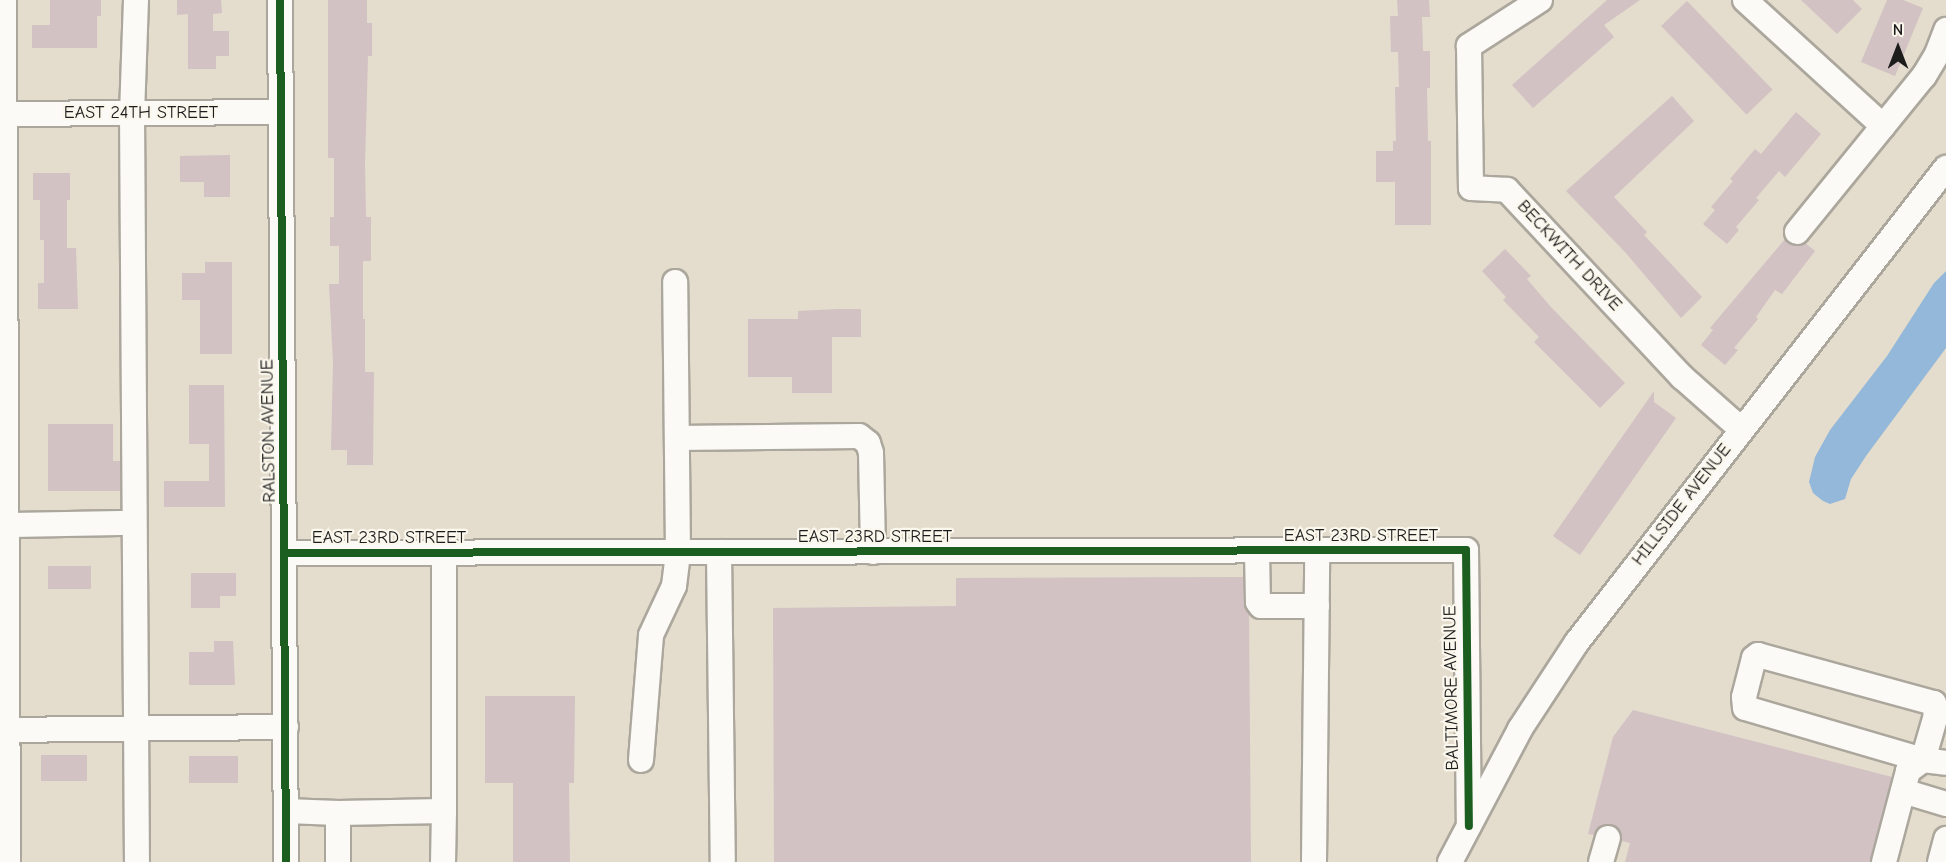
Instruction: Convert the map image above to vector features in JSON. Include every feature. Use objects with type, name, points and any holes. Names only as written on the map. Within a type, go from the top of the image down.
[{"type":"street","points":[[4,0],[3,347],[7,525],[4,730],[8,862]]},
{"type":"street","points":[[136,0],[132,113],[137,862]]},
{"type":"street","name":"RALSTON AVENUE","points":[[280,0],[286,862]]},
{"type":"street","name":"BECKWITH DRIVE","points":[[1539,0],[1469,46],[1471,188],[1507,190],[1682,377],[1742,429]]},
{"type":"street","points":[[1746,0],[1883,126]]},
{"type":"street","points":[[1797,232],[1923,76],[1944,40]]},
{"type":"street","name":"EAST 24TH STREET","points":[[2,114],[281,112]]},
{"type":"street","name":"HILLSIDE AVENUE","points":[[1450,862],[1520,729],[1554,675],[1608,599],[1946,168]]},
{"type":"street","points":[[641,760],[651,635],[674,586],[678,552],[675,282]]},
{"type":"street","points":[[677,438],[859,436],[868,442],[871,453],[873,552]]},
{"type":"street","points":[[7,525],[123,523]]},
{"type":"street","name":"EAST 23RD STREET","points":[[285,553],[1466,550]]},
{"type":"street","name":"BALTIMORE AVENUE","points":[[1466,550],[1469,826]]},
{"type":"street","points":[[1257,551],[1258,602],[1261,606],[1317,606]]},
{"type":"street","points":[[1314,862],[1317,551]]},
{"type":"street","points":[[719,552],[723,862]]},
{"type":"street","points":[[443,862],[444,553]]},
{"type":"street","points":[[1766,656],[1934,703],[1936,715],[1934,761],[1745,708],[1744,697],[1754,658],[1766,656]]},
{"type":"street","points":[[4,730],[286,727]]},
{"type":"street","points":[[1884,862],[1908,771],[1934,761]]},
{"type":"street","points":[[1903,791],[1946,804]]},
{"type":"street","points":[[286,811],[338,813],[444,811]]},
{"type":"street","points":[[338,813],[338,862]]},
{"type":"street","points":[[1601,862],[1608,838]]},
{"type":"street","points":[[1940,862],[1946,839]]},
{"type":"water","points":[[1946,271],[1946,348],[1866,456],[1851,479],[1845,499],[1830,504],[1823,501],[1813,493],[1809,482],[1815,457],[1830,430],[1887,356],[1934,283]]},
{"type":"building","points":[[50,0],[101,0],[101,16],[97,16],[97,48],[32,48],[32,25],[50,25]]},
{"type":"building","points":[[177,0],[221,0],[222,13],[213,14],[213,31],[229,31],[229,56],[216,56],[216,69],[188,69],[188,14],[177,15]]},
{"type":"building","points":[[328,0],[367,0],[367,23],[372,23],[372,56],[368,56],[365,165],[366,217],[371,217],[371,261],[363,261],[363,319],[365,319],[365,372],[374,372],[373,465],[347,465],[347,450],[331,450],[333,363],[329,284],[339,284],[339,246],[330,246],[330,217],[334,217],[334,158],[328,158]]},
{"type":"building","points":[[1397,0],[1429,0],[1430,17],[1422,17],[1423,51],[1430,51],[1430,88],[1427,88],[1428,141],[1431,141],[1431,225],[1395,225],[1395,182],[1376,182],[1376,151],[1393,151],[1393,141],[1396,141],[1395,87],[1399,87],[1398,52],[1391,52],[1390,16],[1398,16]]},
{"type":"building","points":[[1607,0],[1640,0],[1604,25],[1614,37],[1533,108],[1512,85]]},
{"type":"building","points":[[1801,0],[1853,0],[1862,9],[1837,34]]},
{"type":"building","points":[[1887,0],[1903,0],[1923,8],[1895,76],[1861,62]]},
{"type":"building","points":[[1687,1],[1772,89],[1747,114],[1661,26]]},
{"type":"building","points":[[1672,96],[1694,121],[1614,197],[1647,232],[1644,235],[1702,297],[1681,318],[1625,252],[1566,191]]},
{"type":"building","points":[[1796,112],[1821,134],[1785,177],[1779,171],[1756,198],[1759,200],[1736,227],[1739,230],[1727,244],[1703,224],[1715,210],[1711,207],[1733,181],[1730,179],[1755,149],[1761,154]]},
{"type":"building","points":[[230,155],[230,197],[204,197],[204,182],[180,182],[180,156]]},
{"type":"building","points":[[33,173],[70,173],[70,200],[67,200],[67,248],[76,248],[78,309],[38,309],[38,283],[44,283],[44,240],[40,240],[40,200],[33,200]]},
{"type":"building","points":[[1785,239],[1794,246],[1805,243],[1815,251],[1782,294],[1775,290],[1756,317],[1758,319],[1734,348],[1738,350],[1725,365],[1701,345],[1713,330],[1710,328]]},
{"type":"building","points":[[1505,249],[1531,276],[1527,279],[1550,306],[1625,383],[1600,408],[1534,342],[1539,337],[1503,300],[1506,297],[1482,271]]},
{"type":"building","points":[[205,262],[232,262],[232,354],[200,354],[200,300],[182,300],[182,273],[205,273]]},
{"type":"building","points":[[861,309],[861,337],[832,337],[832,393],[792,393],[792,377],[748,377],[748,319],[798,319],[798,311]]},
{"type":"building","points":[[189,385],[224,385],[225,507],[164,507],[164,481],[209,481],[209,444],[189,444]]},
{"type":"building","points":[[1654,391],[1654,402],[1676,418],[1580,555],[1553,536]]},
{"type":"building","points":[[48,424],[113,424],[113,461],[120,461],[120,491],[48,491]]},
{"type":"building","points":[[48,566],[91,566],[91,589],[48,589]]},
{"type":"building","points":[[191,573],[236,573],[236,596],[220,596],[220,608],[191,608]]},
{"type":"building","points":[[1243,577],[1244,602],[1249,613],[1251,862],[774,862],[773,608],[956,606],[956,578]]},
{"type":"building","points":[[214,641],[233,641],[235,685],[189,685],[189,652],[214,652]]},
{"type":"building","points":[[485,696],[575,696],[574,783],[569,783],[570,862],[513,862],[513,783],[485,783]]},
{"type":"building","points":[[1633,710],[1892,777],[1870,862],[1625,862],[1630,843],[1622,841],[1618,828],[1605,824],[1598,828],[1594,835],[1588,834],[1613,737]]},
{"type":"building","points":[[41,755],[87,755],[87,781],[41,781]]},
{"type":"building","points":[[189,756],[238,756],[238,783],[189,783]]},
{"type":"cycle path","points":[[280,0],[286,862]]},
{"type":"cycle path","points":[[285,553],[1466,550],[1469,826]]}]
